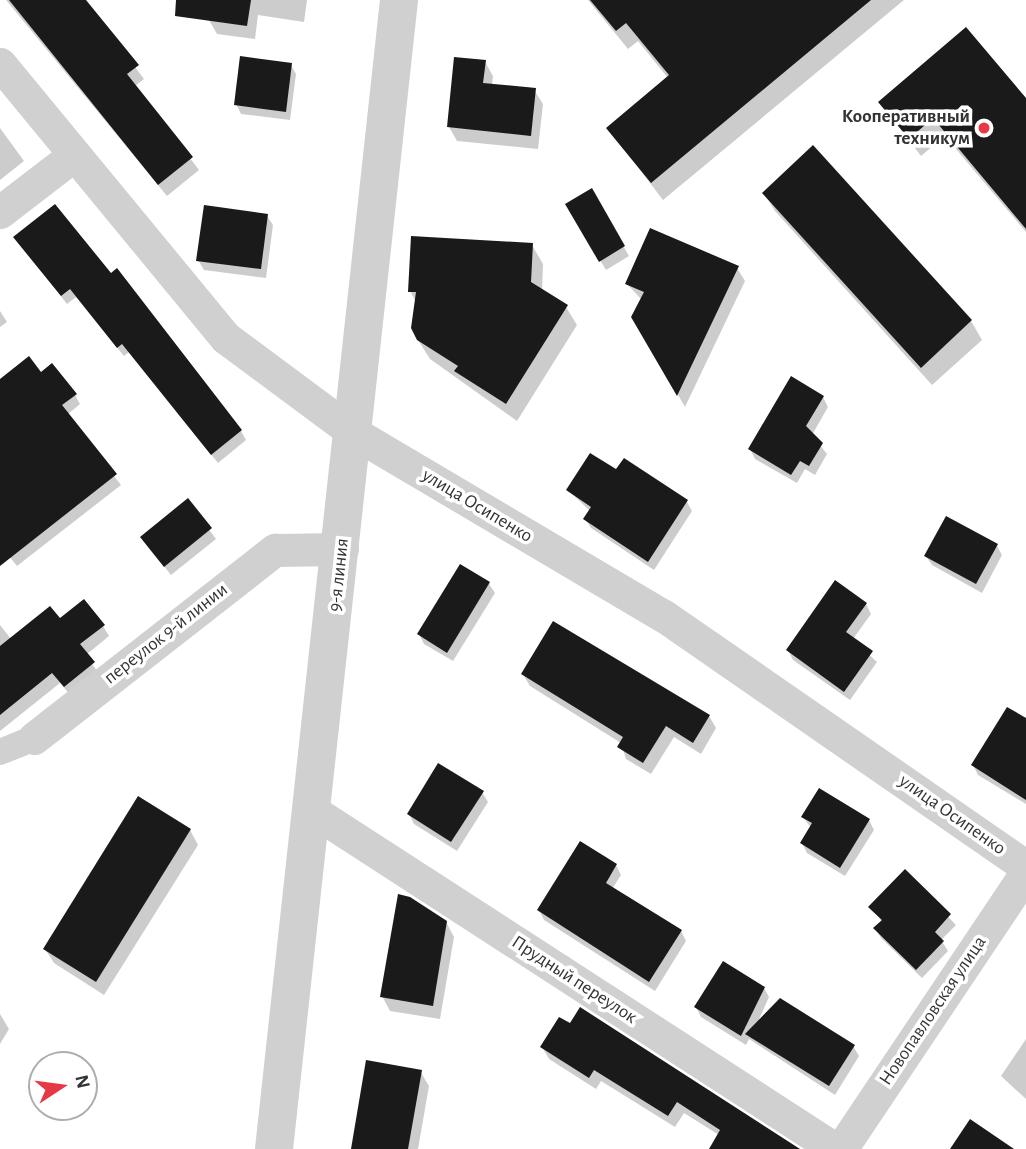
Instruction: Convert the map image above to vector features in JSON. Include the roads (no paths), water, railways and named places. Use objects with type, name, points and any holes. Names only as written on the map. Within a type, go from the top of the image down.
[{"type":"street","name":"9-я линия","points":[[274,1149],[313,811],[399,0]]},
{"type":"street","name":"улица Осипенко","points":[[0,64],[226,338],[354,433],[664,616],[1026,867]]},
{"type":"street","points":[[0,212],[74,155]]},
{"type":"street","name":"переулок 9-й линии","points":[[0,752],[34,738],[275,550],[341,549]]},
{"type":"street","name":"Прудный переулок","points":[[313,811],[835,1149]]},
{"type":"street","name":"Новопавловская улица","points":[[841,1149],[1026,873]]},
{"type":"place","name":"Кооперативный техникум","points":[[984,128]]}]
